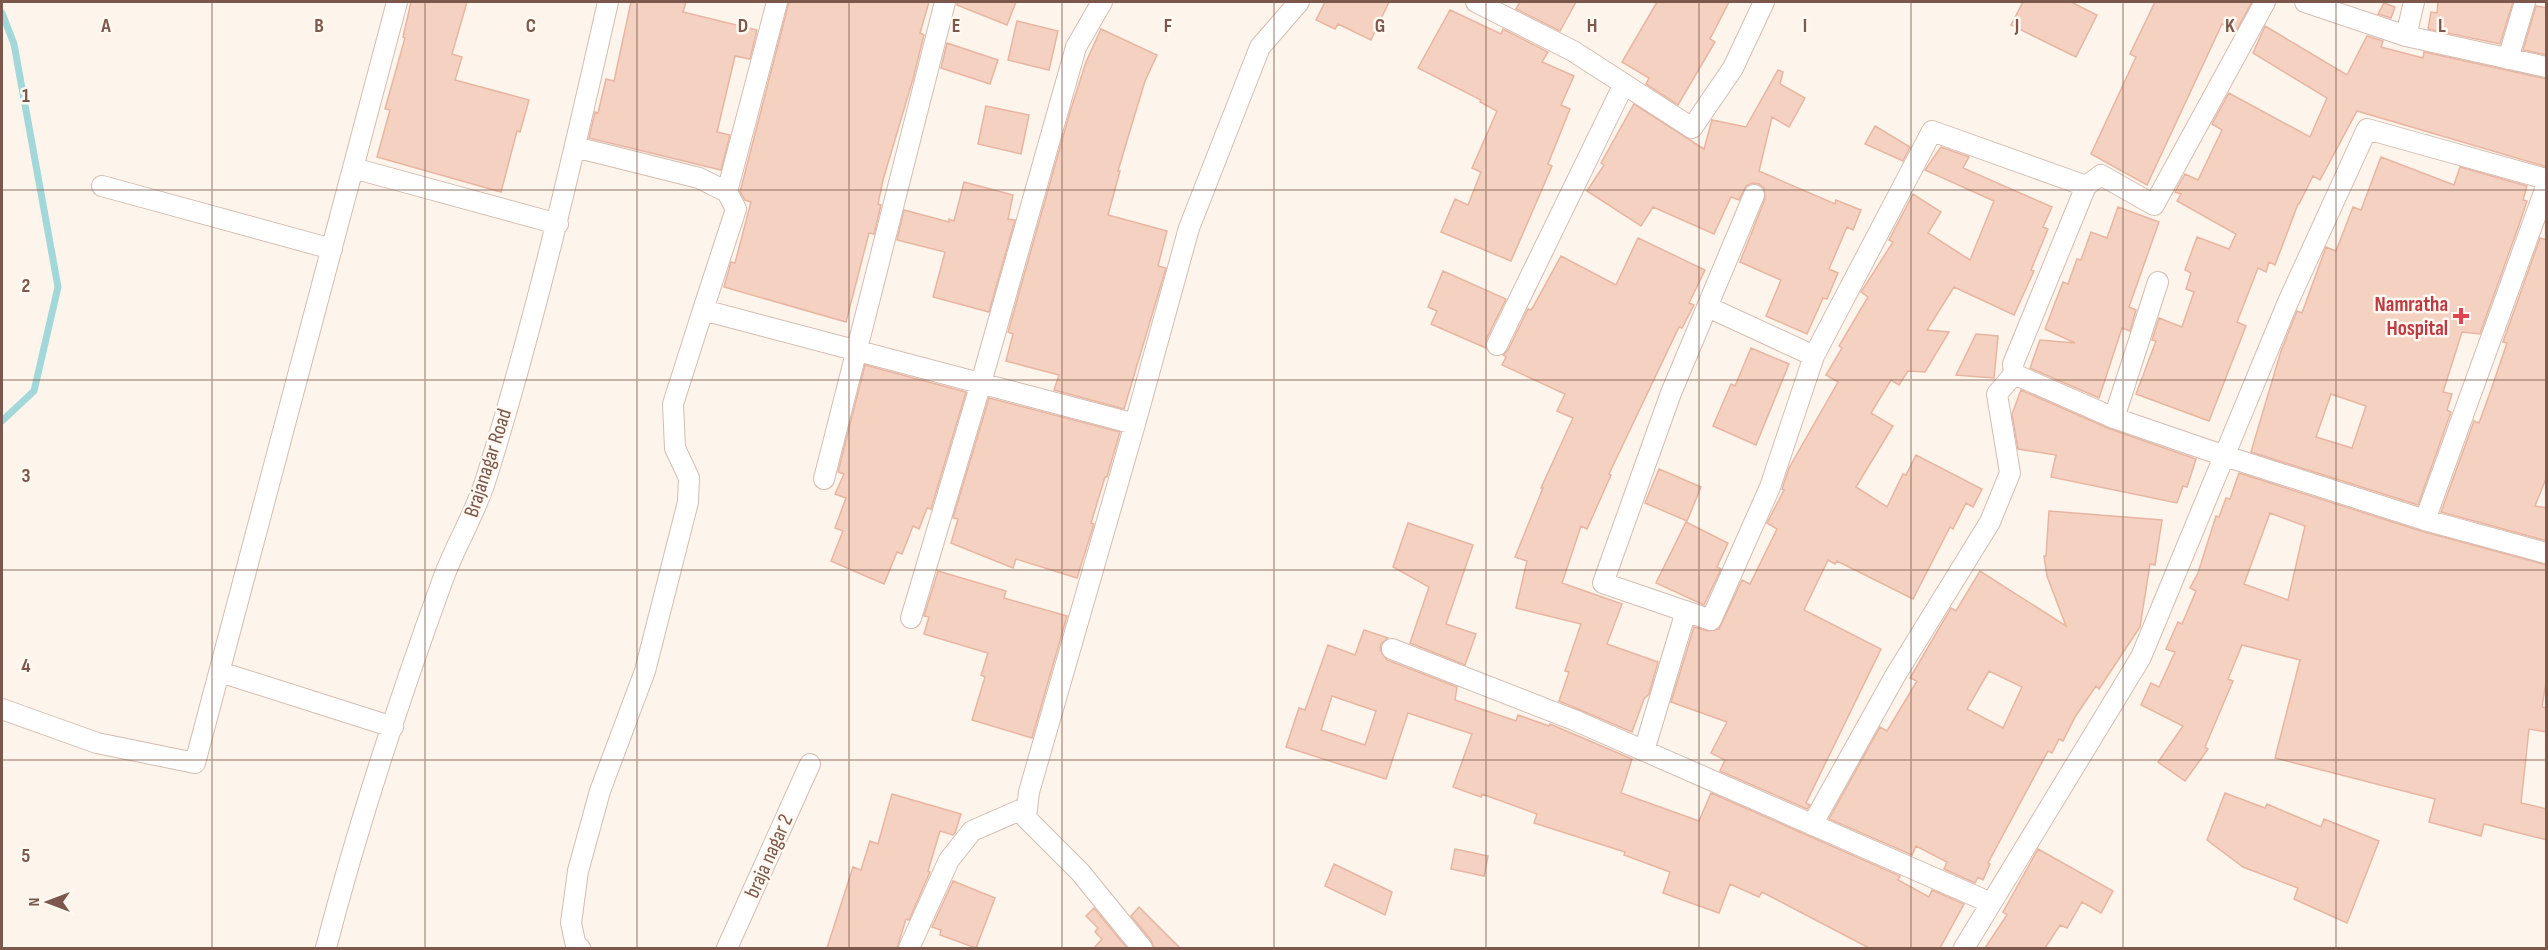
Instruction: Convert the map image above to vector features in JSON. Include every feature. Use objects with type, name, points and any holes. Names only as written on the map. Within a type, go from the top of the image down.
[{"type":"street","points":[[2,709],[97,743],[195,763],[398,2]]},
{"type":"street","name":"Brajanagar Road","points":[[326,948],[345,872],[454,547],[470,521],[486,480],[558,224],[608,2]]},
{"type":"street","points":[[727,192],[777,2]]},
{"type":"street","points":[[824,479],[945,2]]},
{"type":"street","points":[[910,618],[981,383],[1077,47],[1102,2]]},
{"type":"street","points":[[1142,948],[1080,872],[1026,818],[1029,792],[1189,228],[1260,47],[1299,2]]},
{"type":"street","points":[[1476,2],[1574,51],[1692,128],[1733,68],[1764,2]]},
{"type":"street","points":[[1812,825],[1895,676],[1990,522],[2010,473],[1997,394],[2014,374],[2013,364],[2086,186],[2101,175],[2154,205],[2265,2]]},
{"type":"street","points":[[2306,2],[2406,36],[2547,67]]},
{"type":"street","points":[[2406,36],[2414,2]]},
{"type":"street","points":[[2508,59],[2525,2]]},
{"type":"street","points":[[1497,345],[1624,84]]},
{"type":"street","points":[[1964,948],[2141,657],[2288,303],[2367,129],[2547,179]]},
{"type":"street","points":[[1754,195],[1671,393],[1603,583],[1711,620],[1770,487],[1814,356],[1932,131],[2086,186]]},
{"type":"street","points":[[575,147],[699,178],[727,192],[736,209],[673,404],[675,448],[689,478],[688,502],[645,671],[600,792],[578,872],[571,923],[576,946],[580,948]]},
{"type":"street","points":[[353,168],[558,224]]},
{"type":"street","points":[[102,186],[332,249]]},
{"type":"street","points":[[2425,520],[2547,187]]},
{"type":"street","points":[[2114,418],[2158,282]]},
{"type":"street","points":[[1708,308],[1814,356]]},
{"type":"street","points":[[703,310],[1135,424]]},
{"type":"street","points":[[2014,374],[2114,418],[2225,456],[2425,520],[2547,554]]},
{"type":"street","points":[[1644,751],[1686,611]]},
{"type":"street","points":[[1392,649],[1574,720],[1992,903]]},
{"type":"street","points":[[220,672],[393,727]]},
{"type":"street","name":"braja nagar 2","points":[[727,948],[810,764]]},
{"type":"street","points":[[909,948],[949,860],[972,831],[1027,807]]},
{"type":"building","points":[[411,2],[467,2],[452,54],[462,57],[455,80],[529,100],[520,132],[517,131],[501,192],[377,157],[390,110],[385,109],[405,38],[403,37]]},
{"type":"building","points":[[631,2],[686,2],[683,12],[757,30],[750,59],[735,56],[717,132],[730,135],[721,170],[589,138],[606,79],[614,81]]},
{"type":"building","points":[[789,2],[929,2],[920,33],[924,35],[913,79],[883,180],[878,204],[881,205],[874,234],[869,233],[846,322],[724,287],[731,262],[735,263],[751,202],[745,200],[740,192]]},
{"type":"building","points":[[957,2],[1016,2],[1007,25],[957,5]]},
{"type":"building","points":[[1325,2],[1389,2],[1371,40],[1338,24],[1335,29],[1316,20]]},
{"type":"building","points":[[1520,2],[1576,2],[1560,31],[1516,9]]},
{"type":"building","points":[[1657,2],[1729,2],[1710,39],[1715,42],[1678,105],[1646,84],[1649,78],[1622,62]]},
{"type":"building","points":[[2023,2],[2071,2],[2097,15],[2076,57],[2011,25]]},
{"type":"building","points":[[2155,2],[2252,2],[2236,31],[2222,24],[2147,185],[2091,154],[2136,57],[2130,54]]},
{"type":"building","points":[[2438,2],[2513,2],[2500,44],[2428,29],[2431,12],[2437,13]]},
{"type":"building","points":[[2384,3],[2395,7],[2391,18],[2378,14]]},
{"type":"building","points":[[2536,6],[2547,8],[2547,55],[2523,50]]},
{"type":"building","points":[[1450,10],[1501,34],[1503,29],[1548,52],[1542,62],[1574,76],[1561,105],[1570,109],[1548,164],[1552,166],[1511,261],[1441,232],[1455,199],[1468,205],[1481,172],[1472,168],[1497,111],[1480,102],[1481,100],[1418,68]]},
{"type":"building","points":[[1017,21],[1058,31],[1049,70],[1008,60]]},
{"type":"building","points":[[2265,26],[2347,75],[2367,36],[2383,41],[2381,47],[2423,58],[2424,52],[2547,79],[2547,167],[2357,111],[2320,180],[2313,176],[2298,204],[2275,265],[2269,262],[2266,272],[2258,268],[2237,322],[2246,326],[2209,421],[2136,394],[2156,341],[2152,340],[2159,318],[2182,327],[2194,292],[2186,289],[2191,273],[2185,270],[2197,237],[2229,249],[2236,234],[2177,201],[2181,194],[2175,192],[2185,174],[2198,180],[2222,130],[2212,124],[2229,93],[2310,137],[2327,98],[2253,53]]},
{"type":"building","points":[[1101,29],[1157,55],[1145,81],[1118,171],[1120,171],[1108,215],[1167,231],[1158,266],[1166,268],[1124,409],[1054,390],[1059,375],[1006,361],[1013,334],[1008,332],[1070,112],[1086,62]]},
{"type":"building","points":[[947,43],[998,60],[990,84],[941,68]]},
{"type":"building","points":[[1778,70],[1783,72],[1780,84],[1805,98],[1789,127],[1772,117],[1759,171],[1835,204],[1836,200],[1861,210],[1853,230],[1847,227],[1829,269],[1838,273],[1827,299],[1823,298],[1807,334],[1766,316],[1781,280],[1740,262],[1765,199],[1764,188],[1759,184],[1752,183],[1746,186],[1739,200],[1731,197],[1714,234],[1653,207],[1641,226],[1587,191],[1604,165],[1601,163],[1634,104],[1704,149],[1712,120],[1746,127]]},
{"type":"building","points":[[986,106],[1029,115],[1021,154],[978,144]]},
{"type":"building","points":[[1875,126],[1910,147],[1903,161],[1865,144]]},
{"type":"building","points":[[1941,147],[1969,157],[1963,168],[2052,207],[2043,227],[2048,229],[2031,270],[2034,271],[2014,315],[1954,287],[1927,330],[1949,332],[1925,372],[1908,371],[1899,385],[1891,380],[1871,413],[1893,426],[1856,487],[1887,507],[1903,474],[1906,475],[1916,455],[1982,489],[1973,507],[1966,503],[1953,529],[1950,527],[1913,599],[1837,561],[1835,564],[1828,560],[1804,610],[1881,649],[1806,803],[1810,805],[1807,809],[1720,771],[1725,760],[1711,753],[1727,722],[1671,702],[1694,627],[1708,631],[1719,629],[1742,580],[1750,584],[1777,529],[1767,523],[1784,490],[1782,489],[1789,468],[1838,382],[1826,375],[1842,348],[1839,346],[1868,297],[1861,292],[1893,242],[1889,240],[1913,194],[1941,212],[1928,233],[1970,260],[1994,201],[1925,170]]},
{"type":"building","points":[[2381,157],[2454,185],[2460,167],[2527,186],[2523,200],[2527,201],[2480,334],[2462,332],[2443,392],[2452,394],[2447,410],[2451,412],[2418,505],[2251,452],[2281,351],[2297,311],[2302,313],[2326,247],[2336,251],[2353,207],[2361,210]],"holes":[[[2331,394],[2366,406],[2352,448],[2316,437]]]},
{"type":"building","points":[[964,182],[1013,195],[1008,219],[1015,220],[989,312],[933,297],[945,252],[897,240],[904,210],[949,222],[949,219],[954,221]]},
{"type":"building","points":[[2118,207],[2159,222],[2129,307],[2136,310],[2130,331],[2122,328],[2099,398],[2030,368],[2040,340],[2075,343],[2045,329],[2063,282],[2068,284],[2077,259],[2081,260],[2091,232],[2107,238]]},
{"type":"building","points":[[1638,238],[1705,270],[1689,303],[1694,305],[1682,328],[1679,327],[1609,474],[1611,475],[1587,529],[1581,526],[1562,583],[1622,604],[1607,644],[1658,662],[1649,694],[1644,699],[1632,732],[1559,701],[1569,672],[1565,671],[1581,624],[1516,608],[1527,561],[1515,557],[1543,488],[1541,488],[1573,418],[1557,411],[1565,394],[1502,365],[1506,357],[1503,355],[1561,256],[1616,285]]},
{"type":"building","points":[[2540,238],[2547,240],[2547,476],[2535,506],[2547,508],[2547,541],[2441,512],[2474,421],[2479,423],[2491,390],[2507,343],[2503,342]]},
{"type":"building","points":[[1443,271],[1506,299],[1486,340],[1486,348],[1431,324],[1437,311],[1428,307]]},
{"type":"building","points":[[1976,334],[1998,336],[1994,378],[1956,375]]},
{"type":"building","points":[[1751,348],[1789,364],[1756,445],[1713,426],[1731,384],[1735,386]]},
{"type":"building","points":[[865,365],[966,392],[931,509],[927,508],[919,529],[913,526],[902,554],[897,552],[884,584],[831,561],[843,531],[835,528],[846,498],[835,494],[844,474],[838,472]]},
{"type":"building","points":[[2021,390],[2110,429],[2196,459],[2187,487],[2183,486],[2177,503],[2051,477],[2056,455],[2018,449],[2012,414]]},
{"type":"building","points":[[989,398],[1120,432],[1091,523],[1094,524],[1077,578],[1016,559],[1013,568],[951,543],[958,519],[953,518]]},
{"type":"building","points":[[1659,469],[1701,487],[1687,521],[1645,503]]},
{"type":"building","points":[[2239,473],[2421,531],[2547,565],[2547,676],[2542,707],[2547,708],[2547,732],[2529,729],[2521,803],[2547,809],[2547,840],[2484,824],[2481,836],[2429,822],[2435,799],[2275,758],[2300,660],[2242,645],[2228,679],[2233,681],[2205,747],[2208,749],[2185,781],[2158,762],[2183,726],[2141,705],[2151,683],[2159,687],[2175,652],[2166,649],[2178,622],[2182,624],[2196,591],[2190,588],[2198,573],[2216,516],[2219,517],[2226,498],[2230,499]],"holes":[[[2270,513],[2305,526],[2288,600],[2244,584]]]},
{"type":"building","points":[[2049,511],[2162,520],[2155,565],[2150,564],[2140,627],[2099,689],[2096,686],[2075,717],[2063,741],[2059,739],[2052,753],[2048,751],[1988,863],[1990,864],[1983,880],[1978,877],[1975,883],[1944,869],[1947,862],[1916,846],[1912,855],[1829,819],[1880,727],[1887,731],[1917,681],[1910,678],[1951,608],[1956,611],[1980,571],[2066,626],[2047,576],[2044,556],[2046,556]],"holes":[[[1989,671],[2022,687],[2003,728],[1967,709]]]},
{"type":"building","points":[[1686,522],[1728,543],[1717,567],[1721,569],[1704,605],[1656,583]]},
{"type":"building","points":[[1408,523],[1473,545],[1446,624],[1476,634],[1465,665],[1410,643],[1429,587],[1393,567]]},
{"type":"building","points":[[938,571],[1006,591],[1004,598],[1067,616],[1032,738],[972,720],[985,677],[981,675],[988,653],[924,634],[929,617],[924,616]]},
{"type":"building","points":[[1364,630],[1388,638],[1381,644],[1380,650],[1387,660],[1457,687],[1455,700],[1516,721],[1518,715],[1549,726],[1550,724],[1632,759],[1621,793],[1699,821],[1711,793],[1900,876],[1898,880],[1929,897],[1932,890],[1964,904],[1940,948],[1869,948],[1762,892],[1759,897],[1730,884],[1719,913],[1663,893],[1670,872],[1624,855],[1625,852],[1534,823],[1537,814],[1482,794],[1481,797],[1453,787],[1472,734],[1408,713],[1386,779],[1286,747],[1299,708],[1305,710],[1328,645],[1355,655]],"holes":[[[1332,696],[1376,711],[1365,745],[1321,730]]]},
{"type":"building","points":[[2225,793],[2265,808],[2267,804],[2321,827],[2324,819],[2379,841],[2347,923],[2294,899],[2298,888],[2243,867],[2207,840]]},
{"type":"building","points":[[892,794],[961,814],[955,833],[953,835],[940,831],[928,871],[930,872],[909,920],[906,919],[897,948],[827,948],[853,867],[861,870],[870,841],[878,844]]},
{"type":"building","points":[[1455,849],[1488,856],[1484,876],[1451,869]]},
{"type":"building","points":[[2038,849],[2113,891],[2101,913],[2082,902],[2067,928],[2060,925],[2045,948],[1985,948],[2007,915],[2003,912]]},
{"type":"building","points":[[1334,864],[1392,892],[1385,915],[1325,886]]},
{"type":"building","points":[[953,881],[995,898],[976,948],[940,935],[941,930],[932,927]]},
{"type":"building","points":[[1139,907],[1180,948],[1154,948],[1151,940],[1131,916]]},
{"type":"building","points":[[1094,908],[1127,948],[1094,948],[1102,939],[1095,932],[1098,928],[1086,916]]},
{"type":"waterway","points":[[2,13],[14,44],[58,287],[34,391],[2,421]]},
{"type":"place","name":"Namratha Hospital","points":[[2461,316]]}]
